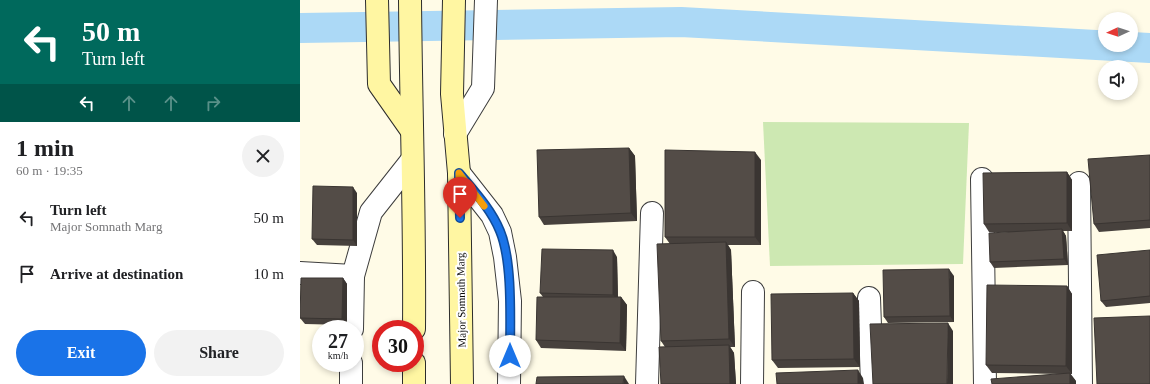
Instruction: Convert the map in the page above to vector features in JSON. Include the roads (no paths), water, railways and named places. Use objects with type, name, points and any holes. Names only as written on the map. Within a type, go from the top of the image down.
[{"type":"main road","points":[[377,0],[379,84],[412,131]]},
{"type":"main road","points":[[410,0],[412,160],[415,195],[414,320]]},
{"type":"main road","name":"Major Somnath Marg","points":[[454,0],[452,94],[459,173],[462,384]]},
{"type":"main road","points":[[414,372],[414,384]]},
{"type":"street","points":[[455,134],[483,88],[486,0]]},
{"type":"street","points":[[352,320],[353,276],[370,212],[412,160]]},
{"type":"street","points":[[459,173],[492,215],[500,232],[505,257],[510,301],[509,384]]},
{"type":"street","points":[[982,179],[985,384]]},
{"type":"street","points":[[1078,184],[1081,384]]},
{"type":"street","points":[[647,384],[652,213]]},
{"type":"street","points":[[300,273],[353,276]]},
{"type":"street","points":[[752,384],[753,292]]},
{"type":"street","points":[[869,298],[872,384]]},
{"type":"street","points":[[351,372],[351,384]]},
{"type":"waterway","points":[[300,28],[681,22],[1150,48]]}]
